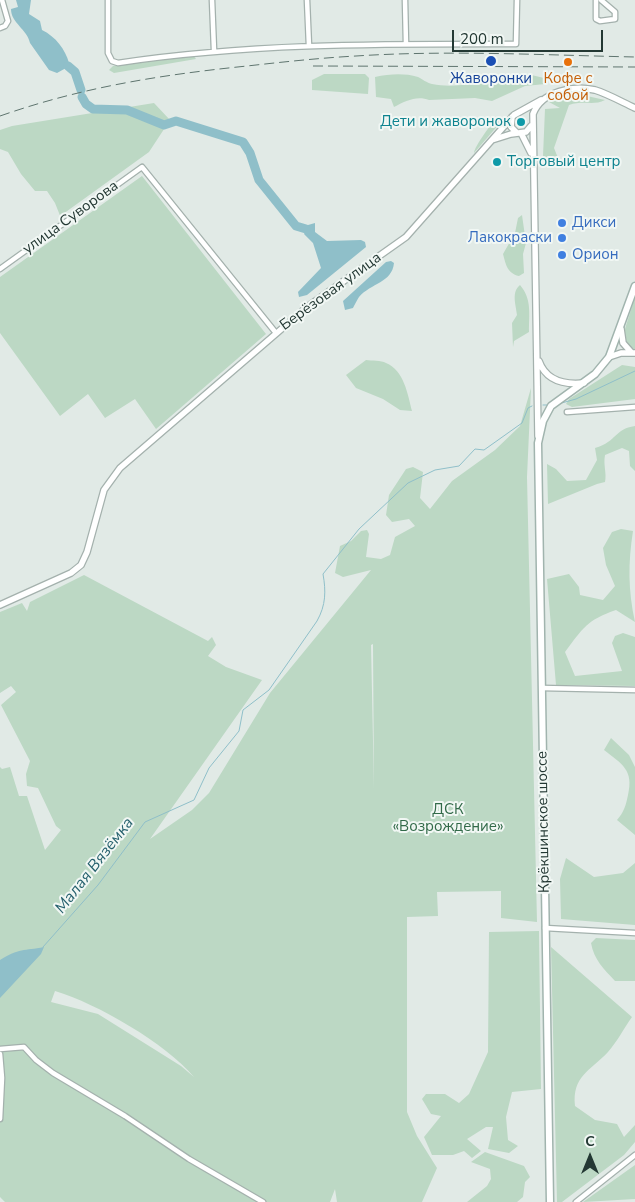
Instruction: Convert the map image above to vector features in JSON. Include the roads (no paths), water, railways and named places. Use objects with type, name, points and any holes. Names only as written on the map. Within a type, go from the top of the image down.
[{"type":"main road","name":"Крёкшинское шоссе","points":[[550,1202],[538,443],[543,421],[551,406],[599,371],[609,357],[621,329],[635,286]]},
{"type":"street","points":[[0,28],[5,26],[8,21],[2,0]]},
{"type":"street","points":[[108,0],[108,53],[112,61],[118,63],[214,50],[406,44],[516,44],[516,0]]},
{"type":"street","points":[[212,0],[214,50]]},
{"type":"street","points":[[307,0],[309,46]]},
{"type":"street","points":[[405,0],[406,44]]},
{"type":"street","points":[[596,0],[596,19],[600,21],[615,20],[615,12],[601,0]]},
{"type":"street","points":[[533,162],[527,142],[511,127],[512,117],[554,92],[585,89],[596,91],[635,108]]},
{"type":"street","points":[[491,141],[529,130],[541,100]]},
{"type":"street","points":[[520,112],[526,113],[532,121],[538,443]]},
{"type":"street","name":"Берёзовая улица","points":[[142,167],[276,333],[335,285],[406,237],[512,117]]},
{"type":"street","name":"улица Суворова","points":[[0,269],[142,167]]},
{"type":"street","points":[[621,329],[623,343],[633,352]]},
{"type":"street","points":[[0,606],[78,568],[87,552],[104,490],[112,476],[276,333]]},
{"type":"street","points":[[609,357],[620,352],[633,352]]},
{"type":"street","points":[[537,354],[542,368],[552,378],[568,383],[584,383]]},
{"type":"street","points":[[567,412],[635,407]]},
{"type":"street","points":[[542,688],[635,690]]},
{"type":"street","points":[[545,928],[635,933]]},
{"type":"street","points":[[0,1049],[24,1047],[36,1060],[53,1072],[132,1120],[190,1159],[263,1202]]},
{"type":"street","points":[[0,1054],[2,1072],[0,1119]]},
{"type":"street","points":[[576,1202],[635,1155]]},
{"type":"water","points":[[16,0],[31,0],[29,14],[40,21],[42,30],[52,36],[62,48],[69,63],[66,68],[57,73],[49,70],[12,14],[11,9],[18,7]]},
{"type":"water","points":[[315,223],[315,232],[327,241],[361,240],[365,242],[366,247],[307,295],[299,297],[298,292],[321,268],[313,243],[304,234],[308,225]]},
{"type":"water","points":[[391,261],[394,263],[389,275],[364,292],[353,308],[345,310],[343,301],[386,262]]},
{"type":"water","points":[[44,947],[41,954],[0,998],[0,960],[17,952]]},
{"type":"waterway","points":[[68,66],[75,72],[81,90]]},
{"type":"waterway","points":[[82,97],[86,104],[93,109],[127,110],[164,125],[176,121],[243,142],[250,153],[259,180],[296,226],[306,229]]},
{"type":"waterway","name":"Малая Вязёмка","points":[[558,404],[576,399],[635,371]]},
{"type":"waterway","name":"Малая Вязёмка","points":[[543,405],[549,405]]},
{"type":"waterway","name":"Малая Вязёмка","points":[[43,947],[98,885],[145,822],[194,800],[209,768],[239,731],[243,710],[269,690],[317,621],[324,598],[323,574],[359,529],[408,483],[435,470],[459,466],[475,449],[484,450],[522,423],[528,408],[532,406]]},
{"type":"railway","points":[[0,116],[61,97],[152,78],[301,60],[425,53],[635,57]]},
{"type":"railway","points":[[313,66],[635,67]]},
{"type":"place","name":"Жаворонки","points":[[491,61]]},
{"type":"place","name":"Кофе с собой","points":[[568,62]]},
{"type":"place","name":"Дети и жаворонок","points":[[521,122]]},
{"type":"place","name":"Торговый центр","points":[[497,162]]},
{"type":"place","name":"Дикси","points":[[562,223]]},
{"type":"place","name":"Лакокраски","points":[[562,238]]},
{"type":"place","name":"Орион","points":[[562,255]]},
{"type":"park label","name":"ДСК «Возрождение»","points":[[448,818]]}]
